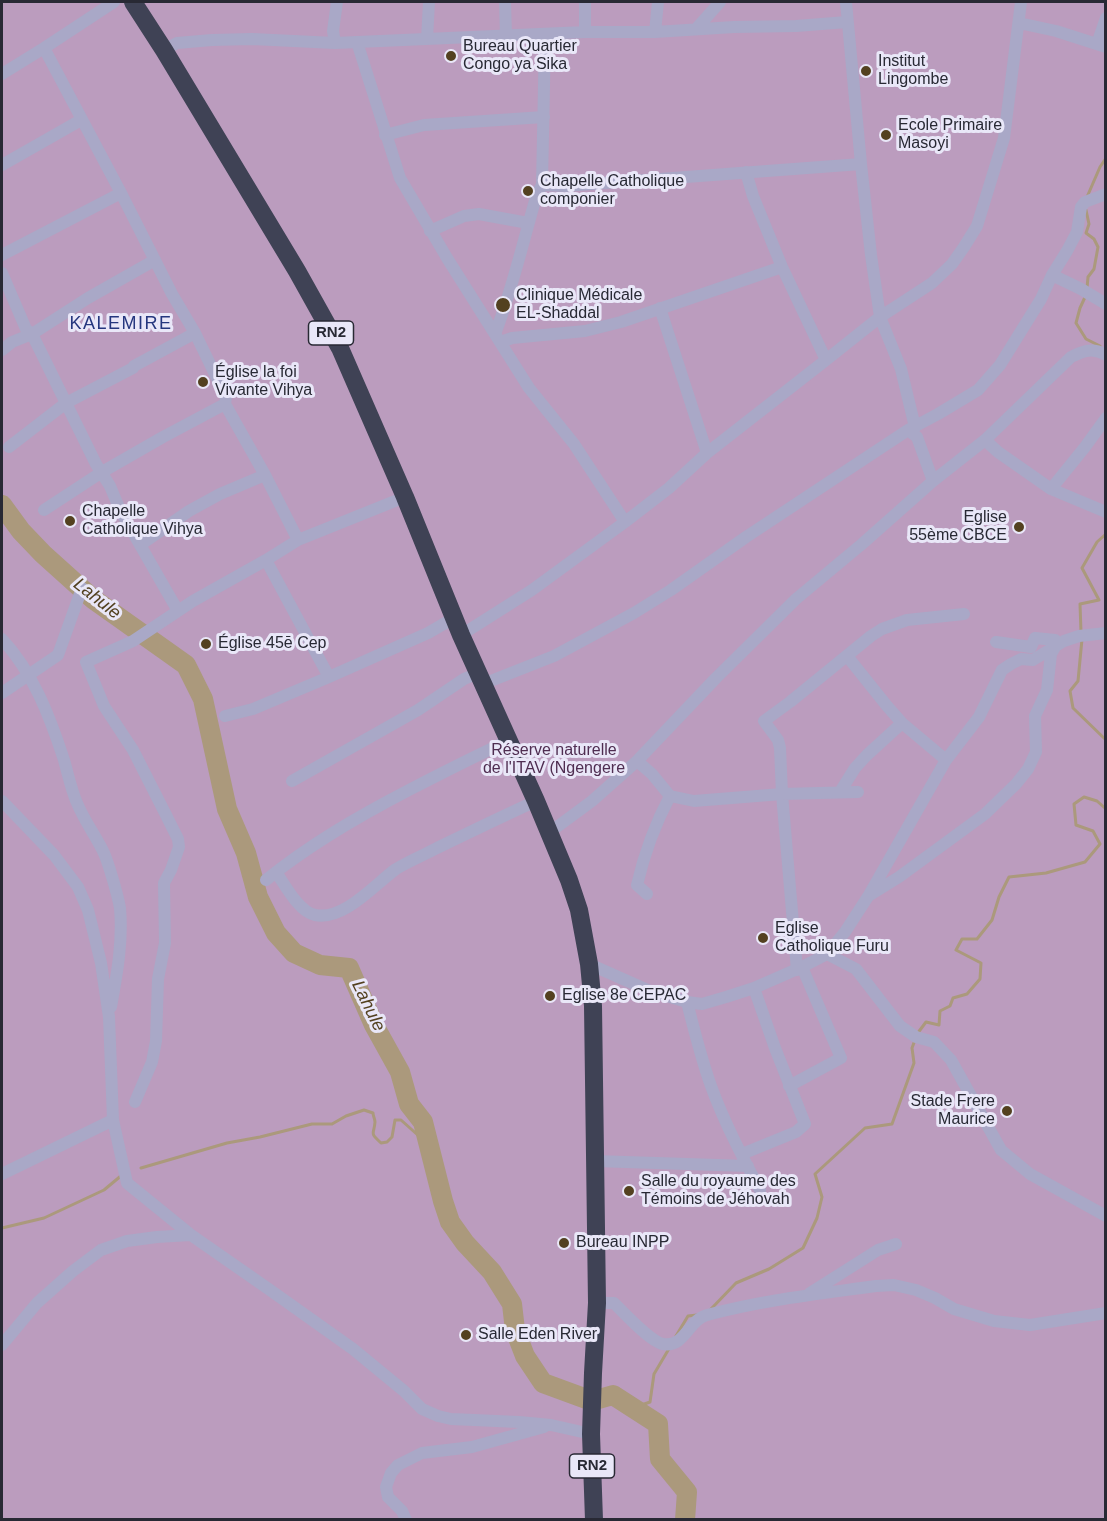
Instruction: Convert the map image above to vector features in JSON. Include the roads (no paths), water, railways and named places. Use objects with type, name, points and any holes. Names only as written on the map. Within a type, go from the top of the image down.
[{"type":"highway","name":"RN2","points":[[134,2],[297,271],[340,348],[458,626],[550,832],[579,910],[589,964],[593,1006],[597,1303],[591,1413],[594,1520]]},
{"type":"street","points":[[2,74],[114,2]]},
{"type":"street","points":[[334,43],[333,31],[337,2]]},
{"type":"street","points":[[427,39],[429,2]]},
{"type":"street","points":[[505,2],[506,36]]},
{"type":"street","points":[[585,2],[585,33]]},
{"type":"street","points":[[655,32],[658,2]]},
{"type":"street","points":[[696,29],[720,2]]},
{"type":"street","points":[[846,2],[871,255],[880,317],[902,369],[915,427],[908,430]]},
{"type":"street","points":[[225,716],[253,709],[428,633],[458,626],[532,590],[669,488],[708,453],[880,317],[932,283],[952,264],[976,226],[1004,138],[1021,2]]},
{"type":"street","points":[[1019,23],[1056,31],[1101,45],[1106,18]]},
{"type":"street","points":[[164,50],[177,43],[212,40],[252,39],[334,43],[655,32],[847,22]]},
{"type":"street","points":[[498,338],[528,223],[542,185],[545,35]]},
{"type":"street","points":[[357,42],[400,178],[430,231],[529,388],[574,444],[625,522]]},
{"type":"street","points":[[44,48],[172,294],[195,333],[226,397],[225,404],[298,540]]},
{"type":"street","points":[[385,135],[424,125],[543,117]]},
{"type":"street","points":[[2,165],[81,120]]},
{"type":"street","points":[[542,185],[565,186],[861,164]]},
{"type":"street","points":[[746,172],[753,196],[782,267],[826,360]]},
{"type":"street","points":[[2,255],[121,193]]},
{"type":"street","points":[[292,781],[418,710],[465,679],[481,679],[554,656],[634,613],[908,430],[978,390],[1000,365],[1041,299],[1077,232],[1081,207],[1085,202],[1101,196]]},
{"type":"street","points":[[430,231],[464,216],[479,214],[528,223]]},
{"type":"street","points":[[2,350],[12,342],[32,334],[88,298],[155,260]]},
{"type":"street","points":[[498,338],[585,331],[621,322],[782,267]]},
{"type":"street","points":[[2,273],[26,329],[32,334],[96,464],[178,611]]},
{"type":"street","points":[[1052,275],[1106,304]]},
{"type":"street","points":[[660,308],[708,453]]},
{"type":"street","points":[[9,447],[66,403],[195,333]]},
{"type":"street","points":[[550,832],[591,801],[637,761],[796,599],[933,481],[985,440],[1071,357],[1084,351],[1096,350],[1106,356]]},
{"type":"street","points":[[44,510],[102,472],[225,404]]},
{"type":"street","points":[[1051,489],[1106,418]]},
{"type":"street","points":[[908,430],[916,437],[933,481]]},
{"type":"street","points":[[985,440],[998,452],[1051,489],[1106,512]]},
{"type":"street","points":[[140,545],[189,511],[220,494],[265,475]]},
{"type":"street","points":[[135,1102],[152,1062],[156,1041],[158,979],[165,944],[164,883],[179,848],[178,839],[133,750],[104,706],[86,662],[133,641],[193,601],[298,540],[405,497]]},
{"type":"street","points":[[266,560],[329,677]]},
{"type":"street","points":[[2,693],[58,655],[82,588]]},
{"type":"street","points":[[789,1086],[841,1058],[800,969],[782,795],[780,748],[778,740],[764,721],[871,636],[895,623],[964,614]]},
{"type":"street","points":[[589,964],[650,991],[702,1004],[754,988],[800,969],[827,954],[845,932],[869,895],[945,760],[979,717],[1002,670],[1021,659],[1033,660],[1056,645],[1084,636],[1106,633]]},
{"type":"street","points":[[869,895],[899,877],[985,814],[1028,769],[1036,752],[1035,716],[1047,690],[1055,640],[1035,638],[1031,647],[996,642]]},
{"type":"street","points":[[2,639],[37,690],[57,738],[76,802],[104,852],[119,905],[121,937],[109,1017]]},
{"type":"street","points":[[847,656],[903,723],[945,760]]},
{"type":"street","points":[[840,792],[855,768],[903,723]]},
{"type":"street","points":[[266,880],[306,850],[365,813],[470,758],[508,741]]},
{"type":"street","points":[[637,761],[652,774],[670,796],[694,801],[858,792]]},
{"type":"street","points":[[647,894],[637,885],[640,871],[660,816],[670,796]]},
{"type":"street","points":[[2,801],[54,855],[78,887],[88,910],[101,963],[109,1017],[113,1120],[127,1183],[191,1235],[353,1349],[422,1409],[451,1419],[550,1425],[591,1434]]},
{"type":"street","points":[[276,872],[304,911],[313,915],[326,916],[355,902],[397,869],[536,801]]},
{"type":"street","points":[[827,954],[856,969],[900,1026],[913,1035],[934,1042],[951,1060],[1001,1150],[1030,1174],[1106,1216]]},
{"type":"street","points":[[741,1154],[796,1132],[805,1124],[754,988]]},
{"type":"street","points":[[687,1002],[711,1086],[726,1123],[760,1190]]},
{"type":"street","points":[[2,1174],[113,1120]]},
{"type":"street","points":[[595,1161],[748,1166]]},
{"type":"street","points":[[2,1345],[38,1304],[73,1271],[101,1250],[127,1241],[191,1235]]},
{"type":"street","points":[[807,1296],[878,1250],[896,1244]]},
{"type":"street","points":[[597,1303],[614,1303],[646,1334],[663,1345],[682,1340],[690,1326],[703,1316],[756,1304],[876,1286],[894,1285],[916,1290],[954,1309],[994,1321],[1030,1325],[1106,1313]]},
{"type":"street","points":[[406,1520],[402,1511],[388,1497],[386,1486],[391,1473],[398,1465],[422,1453],[472,1447],[550,1425]]},
{"type":"waterway","points":[[1087,197],[1106,158]]},
{"type":"waterway","points":[[1086,210],[1089,224],[1086,233],[1094,239],[1098,247],[1094,269],[1088,277],[1087,288]]},
{"type":"waterway","points":[[1086,295],[1076,323],[1086,339],[1100,346]]},
{"type":"waterway","name":"Lahule","points":[[2,505],[21,531],[43,554],[93,599],[186,665],[203,699],[227,809],[246,853],[258,897],[276,933],[294,953],[320,965],[349,968],[374,1025],[400,1072],[409,1104],[423,1122],[450,1222],[465,1243],[492,1272],[512,1304],[515,1330],[525,1356],[543,1383],[592,1401],[613,1395],[658,1424],[660,1459],[687,1492],[685,1520]]},
{"type":"waterway","points":[[1081,632],[1080,604],[1099,600],[1082,568],[1097,542],[1106,534]]},
{"type":"waterway","points":[[1082,639],[1078,681],[1070,691],[1073,708],[1106,740]]},
{"type":"waterway","points":[[917,1034],[926,1022],[939,1025],[940,1011],[950,1006],[953,998],[967,994],[980,979],[981,963],[956,950],[962,939],[977,939],[992,920],[999,897],[1009,877],[1046,873],[1085,862],[1100,844],[1093,831],[1076,825],[1074,804],[1084,797],[1097,801],[1106,809]]},
{"type":"waterway","points":[[711,1309],[736,1283],[769,1269],[803,1248],[817,1218],[822,1197],[815,1174],[865,1128],[892,1124],[914,1063],[912,1048],[915,1040]]},
{"type":"waterway","points":[[141,1168],[227,1143],[312,1124],[332,1124],[364,1110],[373,1113],[374,1135],[381,1143],[387,1142],[392,1137],[395,1120],[401,1120],[420,1137],[427,1138]]},
{"type":"waterway","points":[[2,1228],[44,1218],[104,1190],[122,1175]]},
{"type":"waterway","points":[[676,1336],[688,1316],[697,1315]]},
{"type":"waterway","points":[[633,1408],[650,1402],[654,1374],[670,1347]]},
{"type":"place","name":"Bureau Quartier Congo ya Sika","points":[[451,56]]},
{"type":"place","name":"Institut Lingombe","points":[[866,71]]},
{"type":"place","name":"Ecole Primaire Masoyi","points":[[886,135]]},
{"type":"place","name":"Chapelle Catholique componier","points":[[528,191]]},
{"type":"place","name":"Clinique Médicale EL-Shaddal","points":[[503,305]]},
{"type":"place","name":"Église la foi Vivante Vihya","points":[[203,382]]},
{"type":"place","name":"Chapelle Catholique Vihya","points":[[70,521]]},
{"type":"place","name":"Eglise 55ème CBCE","points":[[1019,527]]},
{"type":"place","name":"Église 45ē Cep","points":[[206,644]]},
{"type":"place","name":"Eglise Catholique Furu","points":[[763,938]]},
{"type":"place","name":"Eglise 8e CEPAC","points":[[550,996]]},
{"type":"place","name":"Stade Frere Maurice","points":[[1007,1111]]},
{"type":"place","name":"Salle du royaume des Témoins de Jéhovah","points":[[629,1191]]},
{"type":"place","name":"Bureau INPP","points":[[564,1243]]},
{"type":"place","name":"Salle Eden River","points":[[466,1335]]},
{"type":"district","name":"KALEMIRE","points":[[121,324]]},
{"type":"park label","name":"Réserve naturelle de l'ITAV (Ngengere","points":[[554,760]]}]
